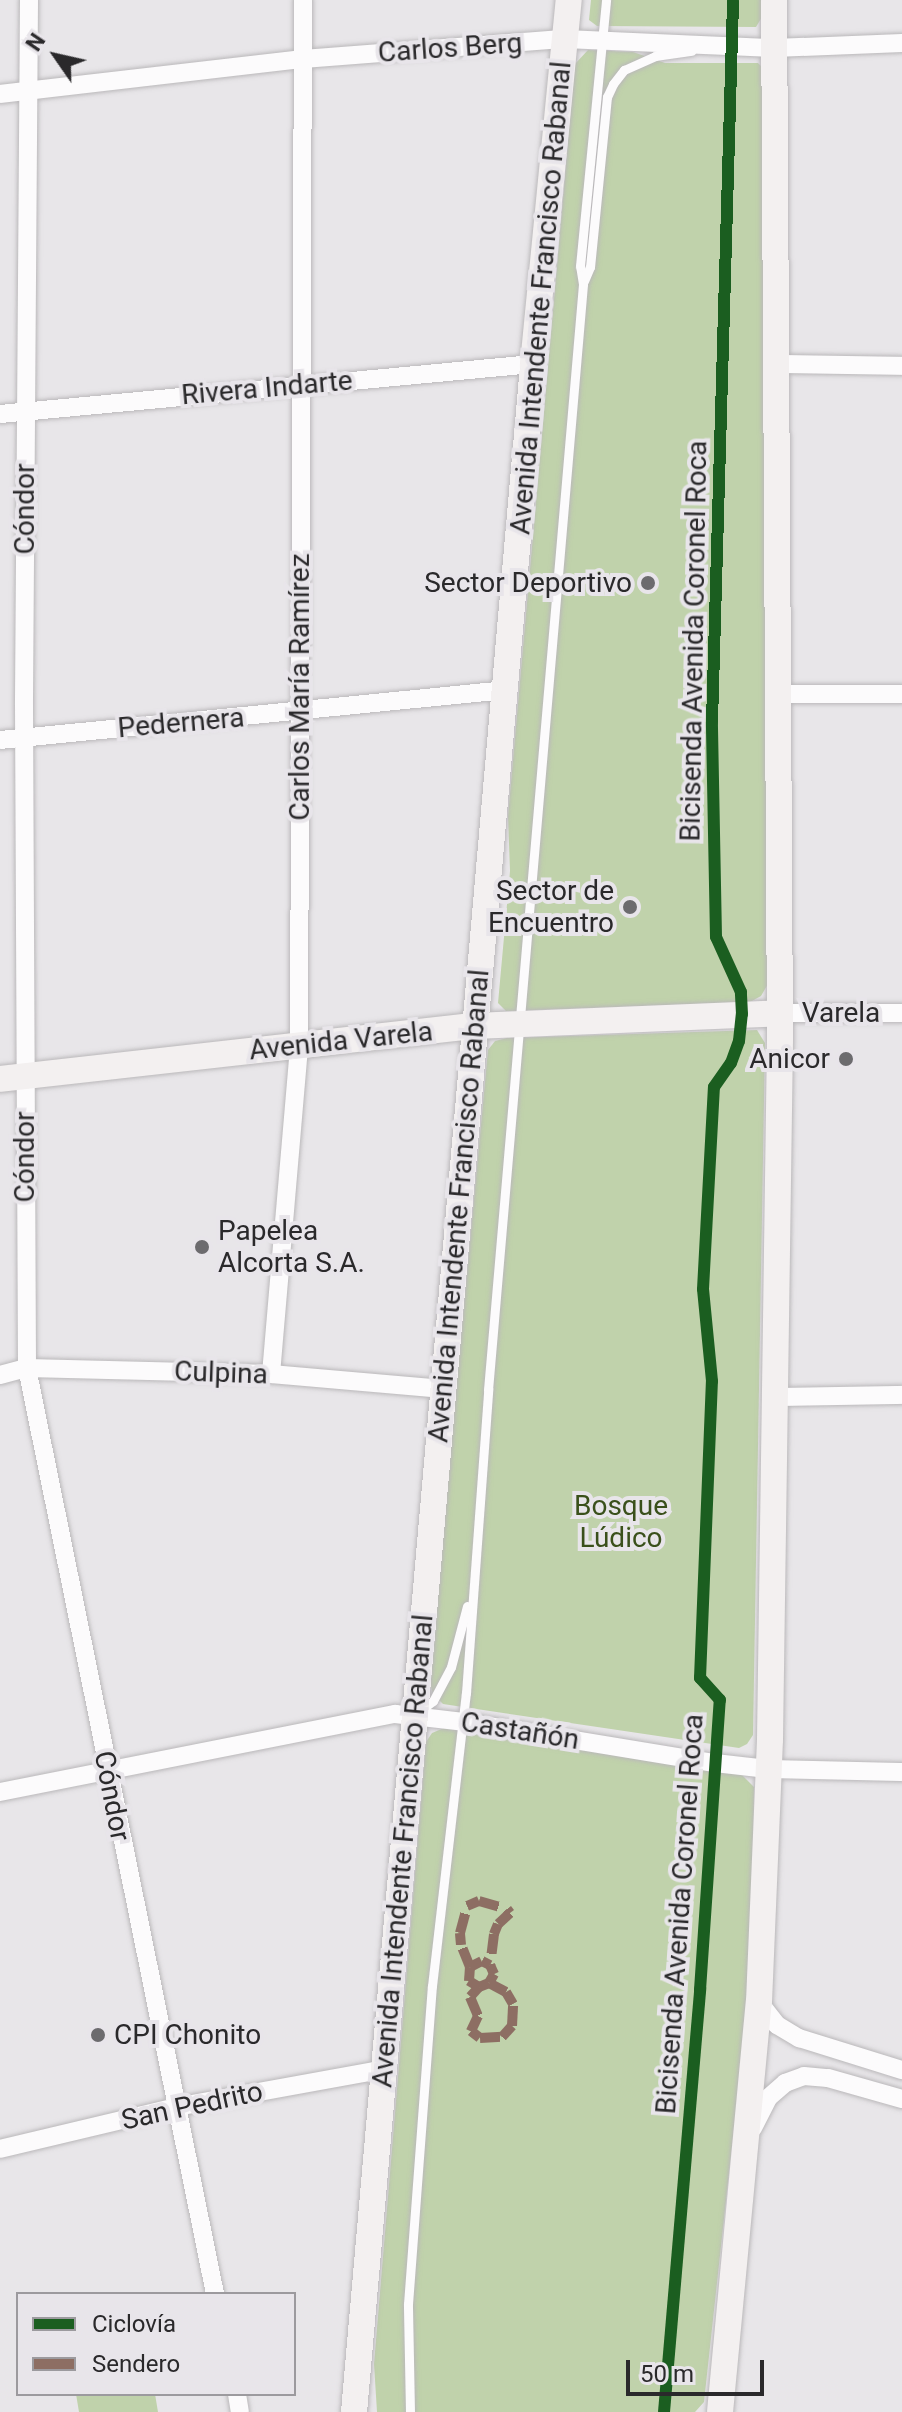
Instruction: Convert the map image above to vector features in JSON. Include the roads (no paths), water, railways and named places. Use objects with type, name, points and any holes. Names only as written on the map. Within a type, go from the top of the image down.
[{"type":"main road","name":"Avenida Intendente Francisco Rabanal","points":[[354,2412],[533,364],[583,39],[569,0]]},
{"type":"main road","points":[[583,39],[586,0]]},
{"type":"main road","points":[[720,2412],[759,2002],[768,1769],[780,1013],[774,0]]},
{"type":"main road","name":"Avenida Varela","points":[[12,1078],[475,1026],[780,1013]]},
{"type":"street","name":"Cóndor","points":[[29,0],[24,738],[12,1078],[27,1368],[215,2292]]},
{"type":"street","name":"Carlos María Ramírez","points":[[271,1374],[299,1046],[303,0]]},
{"type":"street","name":"Carlos Berg","points":[[0,94],[303,59],[583,39],[774,48],[902,43]]},
{"type":"street","name":"Rivera Indarte","points":[[0,414],[533,364]]},
{"type":"street","points":[[776,364],[902,366]]},
{"type":"street","name":"Pedernera","points":[[0,740],[506,690]]},
{"type":"street","points":[[777,694],[902,694]]},
{"type":"street","name":"Varela","points":[[780,1013],[902,1013]]},
{"type":"street","name":"Culpina","points":[[0,1375],[27,1368],[271,1374],[443,1389]]},
{"type":"street","points":[[774,1397],[902,1395]]},
{"type":"street","name":"Castañón","points":[[0,1792],[378,1715],[415,1715],[768,1769],[902,1772]]},
{"type":"street","points":[[759,2002],[777,2025],[799,2038],[902,2070]]},
{"type":"street","name":"San Pedrito","points":[[0,2149],[176,2107],[386,2069]]},
{"type":"street","points":[[748,2142],[768,2098],[785,2083],[804,2076],[828,2078],[902,2099]]},
{"type":"lane","points":[[410,2412],[408,2304],[428,2039],[464,1722],[473,1583],[583,284],[580,266],[583,39],[606,0]]},
{"type":"lane","points":[[583,284],[590,267],[607,97],[613,84],[624,70],[655,56],[733,46]]},
{"type":"lane","points":[[415,1715],[433,1701],[451,1667],[473,1583]]},
{"type":"place","name":"Sector Deportivo","points":[[648,583]]},
{"type":"place","name":"Sector de Encuentro","points":[[630,907]]},
{"type":"place","name":"Anicor","points":[[846,1059]]},
{"type":"place","name":"Papelea Alcorta S.A.","points":[[202,1247]]},
{"type":"place","name":"CPI Chonito","points":[[98,2035]]},
{"type":"park label","name":"Bosque Lúdico","points":[[621,1522]]}]
